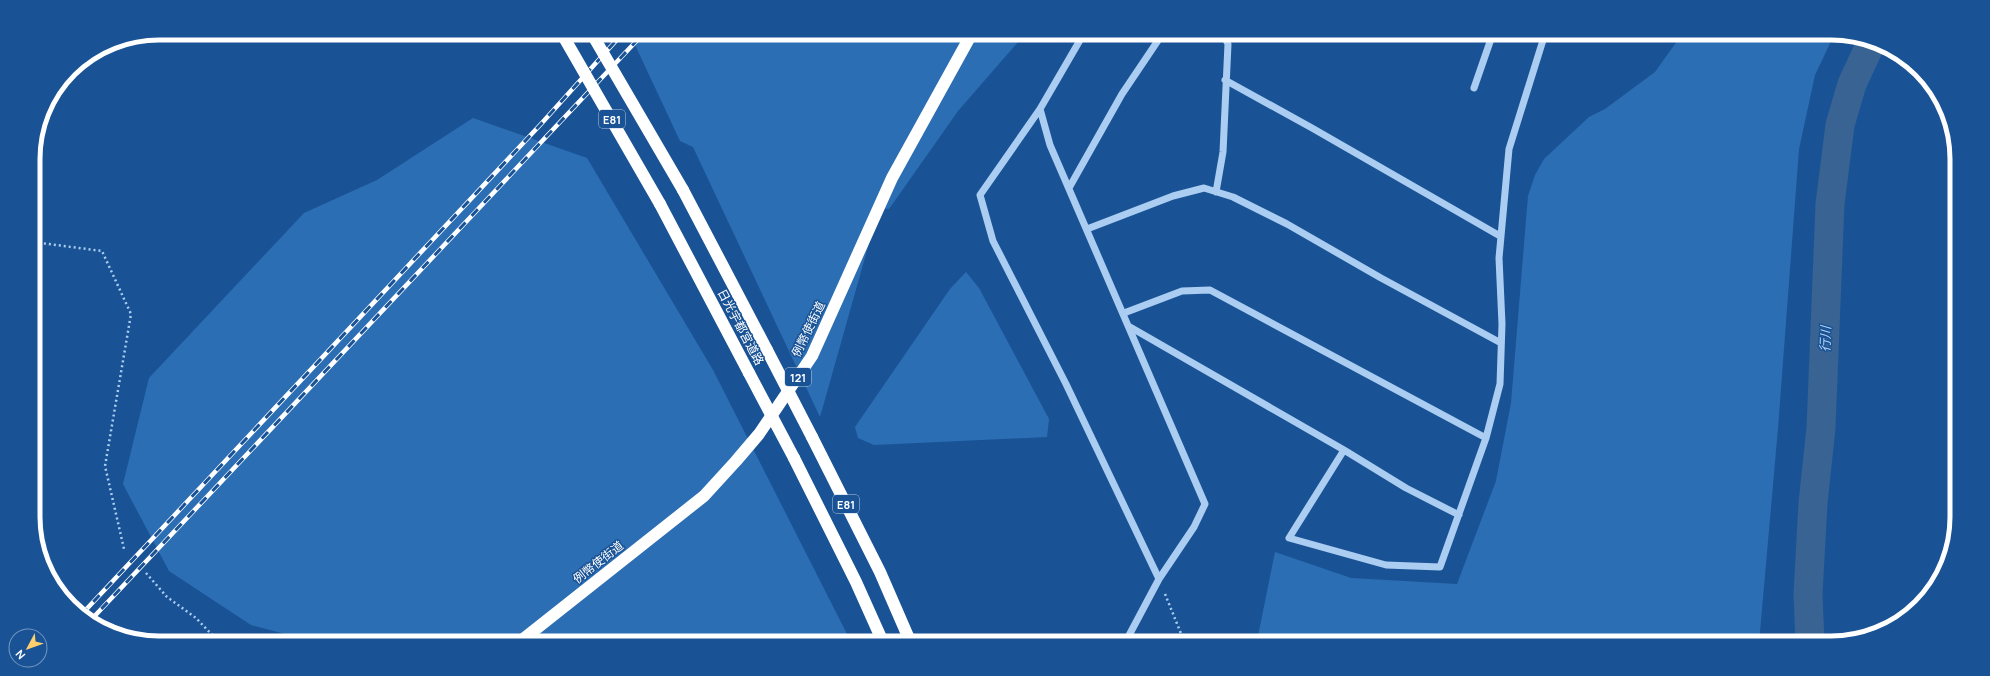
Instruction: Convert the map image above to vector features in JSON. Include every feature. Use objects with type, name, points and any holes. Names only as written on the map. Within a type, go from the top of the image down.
[{"type":"highway","name":"日光宇都宮道路","points":[[565,40],[660,204],[794,458],[856,582],[880,636]]},
{"type":"highway","name":"日光宇都宮道路","points":[[596,40],[683,190],[767,350],[880,572],[908,636]]},
{"type":"highway","name":"例幣使街道","points":[[527,636],[704,496],[758,434],[812,356],[892,178],[968,40]]},
{"type":"street","points":[[1080,40],[1040,109],[980,195],[993,241],[1066,384],[1159,579]]},
{"type":"street","points":[[1069,188],[1122,94],[1158,40]]},
{"type":"street","points":[[1216,192],[1223,152],[1225,80],[1228,44],[1226,40]]},
{"type":"street","points":[[1474,88],[1491,40]]},
{"type":"street","points":[[1344,450],[1289,538],[1386,565],[1440,567],[1486,438],[1500,384],[1501,343],[1499,258],[1509,149],[1543,40]]},
{"type":"street","points":[[1225,80],[1500,236]]},
{"type":"street","points":[[1040,109],[1050,145],[1124,313],[1205,504],[1194,527],[1159,579],[1129,636]]},
{"type":"street","points":[[1086,229],[1173,196],[1204,188],[1233,197],[1287,224],[1381,278],[1501,343]]},
{"type":"street","points":[[1124,313],[1182,291],[1210,290],[1486,438]]},
{"type":"street","points":[[1130,327],[1344,450],[1406,488],[1459,515]]},
{"type":"path","points":[[40,243],[102,251],[131,314],[105,466],[124,549]]},
{"type":"path","points":[[146,572],[167,597],[196,618],[213,636]]},
{"type":"path","points":[[1159,579],[1182,636]]},
{"type":"shaded area","points":[[633,40],[1020,40],[958,111],[889,209],[879,208],[820,417],[693,147],[680,141]]},
{"type":"shaded area","points":[[1678,40],[1832,40],[1815,75],[1799,149],[1778,428],[1760,636],[1258,636],[1275,552],[1351,578],[1457,584],[1496,481],[1511,403],[1528,196],[1535,175],[1544,159],[1589,117],[1605,109],[1655,72]]},
{"type":"shaded area","points":[[473,118],[587,158],[713,370],[848,636],[293,636],[251,625],[169,571],[123,484],[149,378],[304,213],[377,180]]},
{"type":"shaded area","points":[[966,272],[979,288],[1049,419],[1047,437],[874,445],[858,438],[855,427],[950,289]]},
{"type":"waterway","name":"行川","points":[[1810,636],[1808,594],[1813,503],[1821,428],[1830,204],[1840,125],[1852,84],[1869,47]]},
{"type":"railway","points":[[86,610],[541,124],[617,40]]},
{"type":"railway","points":[[94,616],[637,40]]}]
